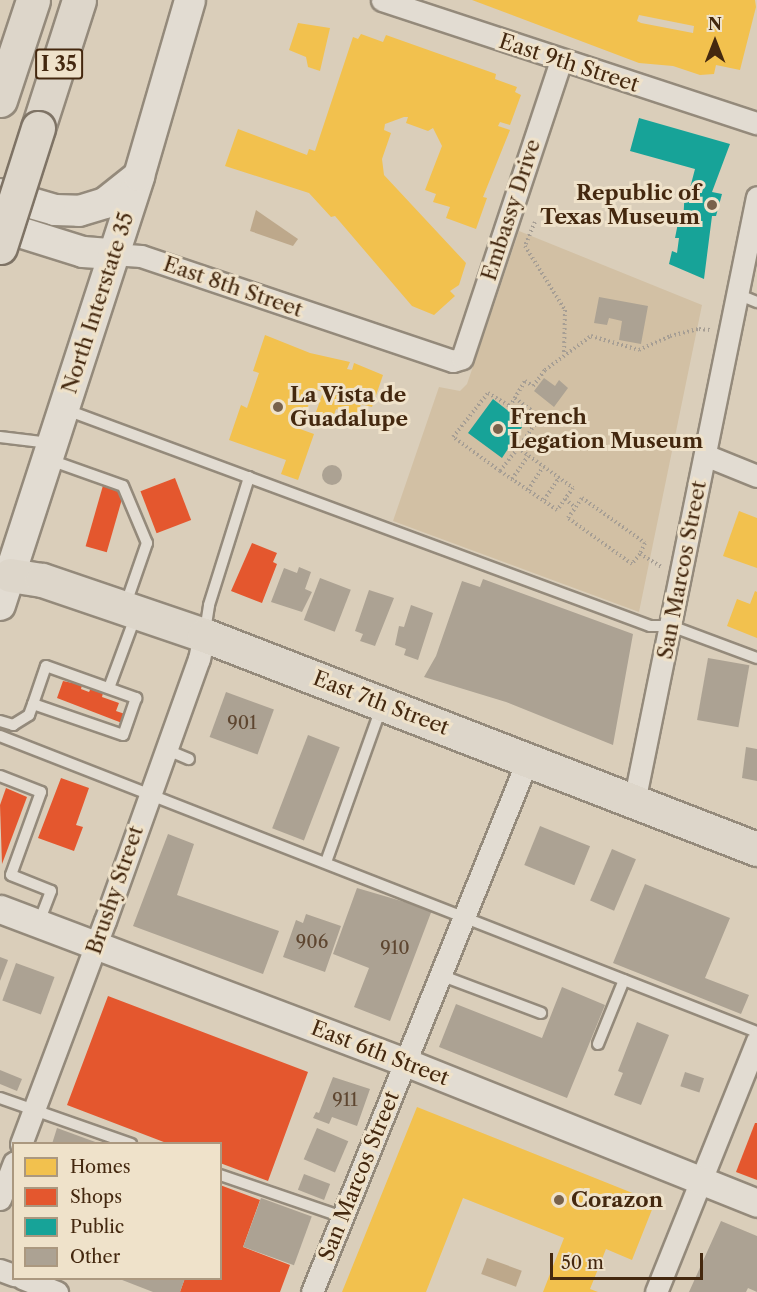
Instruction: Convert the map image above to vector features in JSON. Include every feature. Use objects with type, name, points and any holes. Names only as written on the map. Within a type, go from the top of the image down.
[{"type":"main road","name":"I 35","points":[[0,100],[33,0]]},
{"type":"main road","name":"I 35","points":[[0,247],[79,0]]},
{"type":"main road","name":"North Interstate 35","points":[[3,584],[33,503],[139,176],[190,0]]},
{"type":"main road","points":[[0,194],[55,210],[79,211],[105,203],[139,176]]},
{"type":"main road","name":"East 8th Street","points":[[0,226],[83,252],[113,254]]},
{"type":"main road","points":[[0,522],[33,503]]},
{"type":"main road","name":"East 7th Street","points":[[3,584],[42,580],[131,608],[204,634],[757,849]]},
{"type":"street","name":"East 9th Street","points":[[382,0],[561,61],[757,123]]},
{"type":"street","name":"Embassy Drive","points":[[462,358],[561,61]]},
{"type":"street","name":"San Marcos Street","points":[[634,802],[757,197]]},
{"type":"street","name":"East 8th Street","points":[[113,254],[141,256],[453,361],[462,358]]},
{"type":"street","points":[[705,455],[757,476]]},
{"type":"street","name":"Brushy Street","points":[[21,1142],[199,659],[204,634]]},
{"type":"street","name":"San Marcos Street","points":[[312,1292],[528,759]]},
{"type":"street","name":"East 6th Street","points":[[0,909],[405,1062],[757,1203]]},
{"type":"street","points":[[656,1292],[757,1041]]},
{"type":"street","points":[[0,1199],[12,1168]]},
{"type":"street","points":[[23,1282],[57,1292]]},
{"type":"lane","points":[[737,294],[757,302]]},
{"type":"lane","points":[[64,409],[650,626],[671,626],[757,658]]},
{"type":"lane","points":[[0,437],[50,451],[123,486],[147,543],[109,688]]},
{"type":"lane","points":[[204,634],[209,605],[249,477]]},
{"type":"lane","points":[[0,721],[13,725],[29,715],[46,666],[136,698],[123,735],[33,704]]},
{"type":"lane","points":[[326,862],[382,704]]},
{"type":"lane","points":[[0,736],[464,915],[757,1032]]},
{"type":"lane","points":[[165,749],[189,759]]},
{"type":"lane","points":[[0,776],[41,792],[11,875]]},
{"type":"lane","points":[[0,871],[51,891],[39,922]]},
{"type":"lane","points":[[440,975],[541,1013]]},
{"type":"lane","points":[[598,1044],[624,980]]},
{"type":"lane","points":[[0,1098],[128,1142]]},
{"type":"lane","points":[[222,1175],[343,1217]]},
{"type":"path","points":[[535,222],[525,246],[565,310],[564,355]]},
{"type":"path","points":[[518,448],[573,488],[557,510],[453,437],[488,393],[510,406],[525,381],[533,386],[545,370],[591,336],[639,350],[699,329],[729,333]]},
{"type":"path","points":[[500,471],[540,417],[514,398]]},
{"type":"path","points":[[512,479],[528,456]]},
{"type":"path","points":[[528,490],[543,467]]},
{"type":"path","points":[[544,500],[559,478]]},
{"type":"path","points":[[582,498],[645,543],[640,554],[633,564],[568,518],[582,498]]},
{"type":"path","points":[[565,499],[575,507]]},
{"type":"path","points":[[640,554],[681,578]]},
{"type":"shaded area","points":[[256,210],[298,239],[293,246],[250,231]]},
{"type":"shaded area","points":[[519,231],[702,305],[639,612],[393,521],[439,387],[460,391],[467,384]]},
{"type":"shaded area","points":[[487,1258],[522,1271],[516,1287],[481,1274]]},
{"type":"building: Homes","points":[[472,0],[755,0],[756,7],[740,70],[716,65],[714,74],[700,75],[673,66],[639,63]],"holes":[[[639,15],[694,26],[693,33],[637,21]]]},
{"type":"building: Homes","points":[[298,23],[330,28],[320,71],[308,67],[306,57],[289,50]]},
{"type":"building: Homes","points":[[361,34],[383,42],[386,35],[496,74],[495,79],[517,87],[515,92],[521,95],[510,125],[500,122],[498,126],[510,130],[483,197],[487,198],[476,229],[446,218],[450,207],[433,202],[436,194],[425,190],[442,146],[433,128],[428,131],[406,123],[408,117],[385,124],[384,130],[391,133],[382,159],[384,175],[466,263],[459,285],[450,291],[455,296],[434,315],[412,306],[335,216],[331,217],[309,193],[225,166],[238,129],[307,155],[309,149],[315,151],[353,37],[358,39]]},
{"type":"building: Homes","name":"La Vista de Guadalupe","points":[[265,335],[310,353],[350,362],[347,369],[352,370],[354,363],[383,375],[372,407],[361,404],[357,416],[336,409],[333,418],[316,412],[323,392],[314,389],[300,429],[314,434],[298,480],[281,474],[286,460],[229,440],[241,405],[247,408],[259,373],[253,371]]},
{"type":"building: Homes","points":[[739,511],[757,518],[757,568],[723,556]]},
{"type":"building: Homes","points":[[755,591],[757,592],[757,638],[727,626],[737,599],[750,604]]},
{"type":"building: Homes","name":"Corazon","points":[[417,1107],[655,1202],[632,1260],[606,1249],[590,1289],[598,1292],[543,1292],[564,1238],[463,1198],[426,1292],[342,1292]]},
{"type":"building: Shops","points":[[106,475],[127,481],[107,552],[86,546]]},
{"type":"building: Shops","points":[[175,478],[191,520],[157,533],[140,491]]},
{"type":"building: Shops","points":[[252,543],[277,553],[273,562],[277,564],[262,603],[231,591]]},
{"type":"building: Shops","points":[[63,681],[82,685],[81,689],[89,692],[91,688],[103,693],[102,697],[119,703],[116,711],[125,714],[122,723],[57,698]]},
{"type":"building: Shops","points":[[61,778],[89,788],[76,825],[83,827],[74,851],[38,838]]},
{"type":"building: Shops","points":[[6,788],[27,797],[2,864],[0,805]]},
{"type":"building: Shops","points":[[108,996],[308,1072],[268,1181],[222,1164],[222,1142],[164,1142],[67,1105]]},
{"type":"building: Shops","points":[[755,1123],[757,1123],[757,1180],[736,1172]]},
{"type":"building: Shops","points":[[222,1186],[260,1200],[243,1247],[290,1265],[280,1292],[180,1292],[184,1280],[222,1280]]},
{"type":"building: Public","points":[[639,118],[730,144],[712,192],[722,194],[716,216],[712,216],[704,279],[669,264],[672,251],[677,253],[679,238],[675,238],[678,223],[683,224],[685,187],[690,188],[695,169],[630,151]]},
{"type":"building: Public","name":"French Legation Museum","points":[[493,399],[511,413],[515,408],[528,418],[502,458],[468,433]]},
{"type":"building: Other","points":[[599,297],[648,306],[641,344],[619,340],[622,321],[609,318],[607,325],[594,323]]},
{"type":"building: Other","points":[[544,378],[555,386],[559,380],[568,388],[554,407],[534,391]]},
{"type":"building: Other","points":[[332,465],[339,468],[342,475],[339,482],[332,485],[325,482],[322,475],[325,468]]},
{"type":"building: Other","points":[[299,567],[311,572],[305,589],[312,592],[302,612],[271,602],[284,568],[297,573]]},
{"type":"building: Other","points":[[320,578],[351,590],[335,632],[304,620]]},
{"type":"building: Other","points":[[483,579],[633,634],[613,745],[506,702],[424,677],[436,656],[462,581],[480,587]]},
{"type":"building: Other","points":[[369,590],[394,598],[375,646],[360,641],[363,634],[355,631]]},
{"type":"building: Other","points":[[411,605],[433,613],[418,660],[404,655],[406,649],[395,645],[399,626],[404,627]]},
{"type":"building: Other","points":[[708,658],[749,665],[738,727],[697,720]]},
{"type":"building: Other","points":[[226,692],[274,709],[258,755],[210,737]]},
{"type":"building: Other","points":[[308,735],[340,747],[304,841],[272,828]]},
{"type":"building: Other","points":[[746,747],[757,749],[757,781],[742,778]]},
{"type":"building: Other","points":[[540,826],[590,846],[574,885],[524,865]]},
{"type":"building: Other","points":[[168,834],[194,844],[177,895],[279,931],[263,974],[133,926]]},
{"type":"building: Other","points":[[612,849],[636,859],[614,911],[590,901]]},
{"type":"building: Other","points":[[645,884],[730,918],[705,978],[749,995],[741,1014],[613,963]]},
{"type":"building: Other","points":[[357,888],[432,910],[390,1021],[354,1007],[369,968],[333,954]]},
{"type":"building: Other","points":[[306,914],[341,926],[325,972],[283,957],[296,920],[303,923]]},
{"type":"building: Other","points":[[0,957],[8,960],[0,981]]},
{"type":"building: Other","points":[[16,963],[55,977],[41,1015],[2,1001]]},
{"type":"building: Other","points":[[562,987],[605,1005],[567,1098],[439,1047],[456,1004],[542,1038]]},
{"type":"building: Other","points":[[637,1022],[669,1035],[641,1105],[614,1095],[623,1073],[618,1071]]},
{"type":"building: Other","points":[[0,1070],[22,1079],[17,1091],[0,1084]]},
{"type":"building: Other","points":[[685,1072],[704,1078],[699,1092],[680,1086]]},
{"type":"building: Other","points":[[333,1077],[370,1089],[357,1126],[332,1117],[329,1124],[313,1118],[316,1112],[319,1113]]},
{"type":"building: Other","points":[[57,1128],[95,1142],[53,1142]]},
{"type":"building: Other","points":[[317,1128],[348,1141],[335,1173],[304,1159]]},
{"type":"building: Other","points":[[304,1174],[330,1184],[324,1200],[298,1190]]},
{"type":"building: Other","points":[[261,1198],[312,1216],[294,1265],[243,1247]]},
{"type":"building: Other","points":[[721,1221],[757,1236],[757,1292],[748,1288],[746,1292],[689,1292]]},
{"type":"building: Other","points":[[122,1280],[184,1280],[180,1292],[153,1292]]},
{"type":"place","name":"Republic of Texas Museum","points":[[712,205]]},
{"type":"place","name":"La Vista de Guadalupe","points":[[278,407]]},
{"type":"place","name":"French Legation Museum","points":[[498,429]]},
{"type":"place","name":"Corazon","points":[[559,1200]]}]
